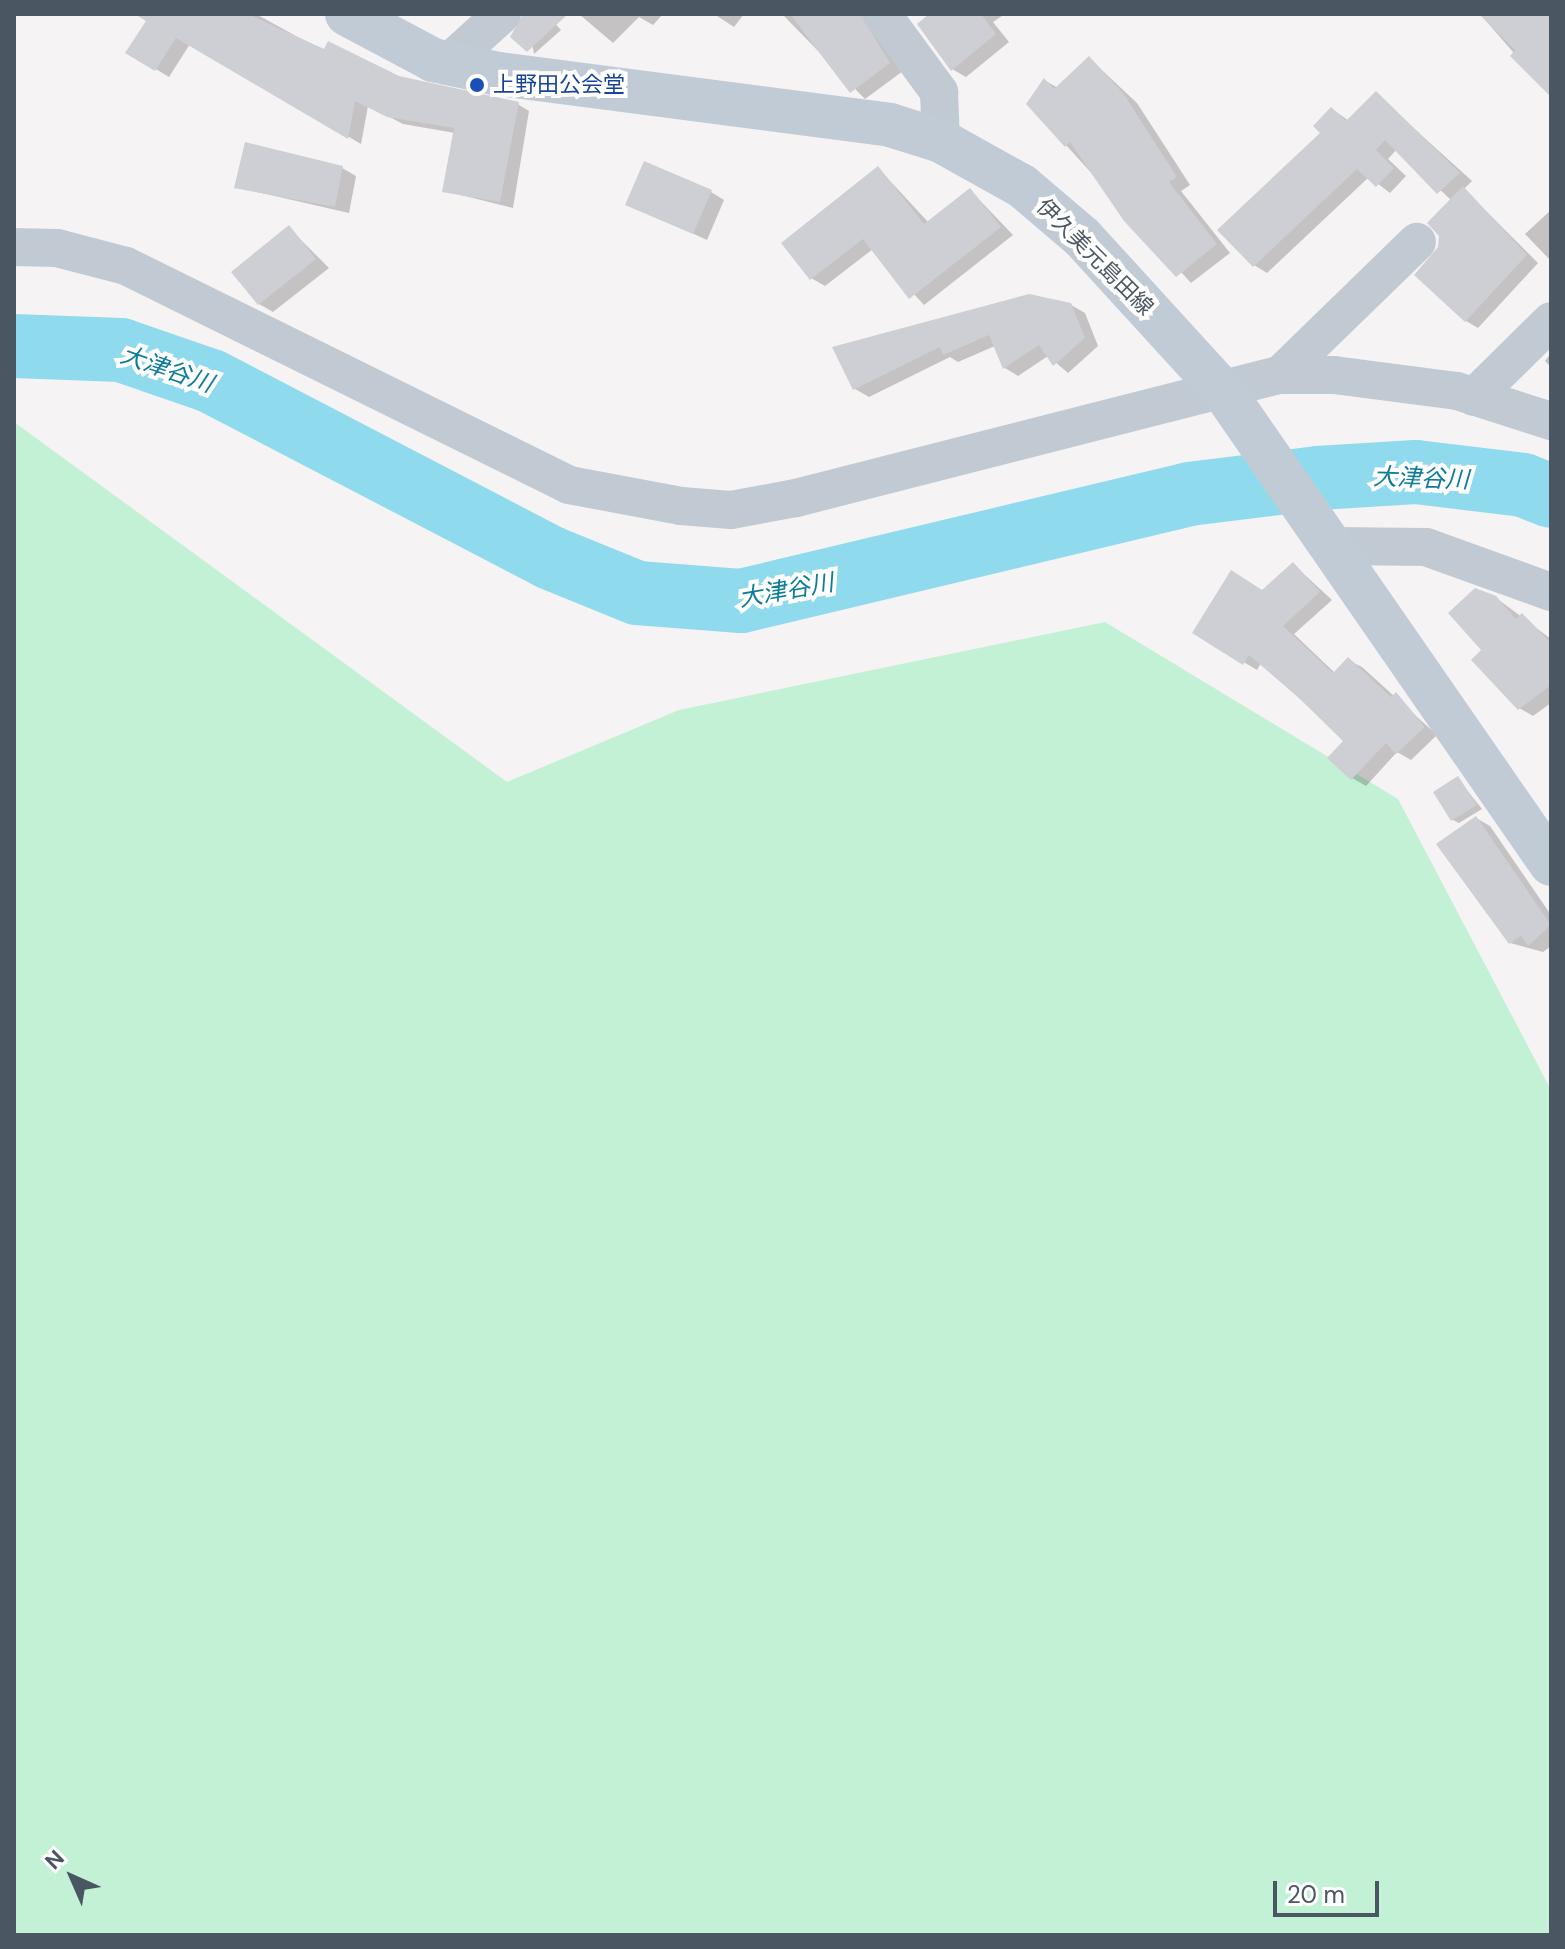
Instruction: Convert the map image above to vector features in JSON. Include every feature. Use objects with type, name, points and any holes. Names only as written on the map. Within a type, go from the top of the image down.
[{"type":"main road","name":"伊久美元島田線","points":[[347,14],[448,63],[854,116],[941,141],[1022,186],[1082,237],[1223,391],[1551,864]]},
{"type":"street","points":[[448,63],[502,14]]},
{"type":"street","points":[[882,14],[939,92],[941,141]]},
{"type":"street","points":[[1280,375],[1417,242]]},
{"type":"street","points":[[14,247],[57,248],[126,266],[569,485],[681,506],[731,510],[796,498],[1280,375],[1334,375],[1474,397],[1551,421]]},
{"type":"street","points":[[1474,397],[1551,321]]},
{"type":"street","points":[[1328,540],[1426,547],[1551,592]]},
{"type":"green space","points":[[14,422],[507,782],[679,710],[1105,622],[1398,799],[1551,1090],[1551,1935],[14,1935]]},
{"type":"building","points":[[135,14],[248,14],[324,49],[328,41],[399,76],[519,102],[500,202],[442,192],[454,128],[387,117],[355,101],[348,139],[176,38],[155,71],[125,53],[146,21]]},
{"type":"building","points":[[523,14],[568,14],[527,52],[510,37]]},
{"type":"building","points":[[790,14],[860,14],[890,63],[850,93]]},
{"type":"building","points":[[929,14],[981,14],[996,34],[951,71],[917,24]]},
{"type":"building","points":[[1479,14],[1551,14],[1551,97],[1510,56],[1515,50]]},
{"type":"building","points":[[1089,56],[1123,93],[1177,177],[1169,182],[1217,244],[1176,277],[1124,221],[1070,142],[1065,147],[1026,104],[1044,78],[1054,89]]},
{"type":"building","points":[[1376,91],[1460,173],[1437,194],[1385,140],[1376,150],[1394,168],[1376,187],[1357,169],[1253,267],[1217,230],[1320,133],[1313,126],[1331,107],[1346,121]]},
{"type":"building","points":[[245,142],[343,166],[335,207],[234,188]]},
{"type":"building","points":[[644,161],[712,190],[693,234],[625,205]]},
{"type":"building","points":[[878,166],[924,224],[970,188],[1001,227],[909,299],[863,239],[810,280],[781,243]]},
{"type":"building","points":[[1463,186],[1527,255],[1465,322],[1414,275],[1438,247],[1439,236],[1427,223]]},
{"type":"building","points":[[289,225],[316,259],[258,305],[231,272]]},
{"type":"building","points":[[1029,294],[1071,303],[1085,338],[1053,366],[1039,345],[1003,369],[989,335],[943,355],[940,347],[853,390],[832,347]]},
{"type":"building","points":[[1293,562],[1320,592],[1283,626],[1333,673],[1348,657],[1391,697],[1396,692],[1425,727],[1396,754],[1386,743],[1351,780],[1327,758],[1343,741],[1300,699],[1249,655],[1243,665],[1192,633],[1231,570],[1262,590]]},
{"type":"building","points":[[1475,588],[1496,596],[1516,619],[1522,613],[1551,643],[1551,685],[1518,710],[1471,660],[1481,650],[1448,613]]},
{"type":"building","points":[[1458,776],[1477,805],[1451,821],[1433,792]]},
{"type":"building","points":[[1476,816],[1551,925],[1528,946],[1521,936],[1509,944],[1436,844]]},
{"type":"waterway","name":"大津谷川","points":[[14,346],[121,350],[211,381],[551,558],[637,593],[741,601],[1189,494],[1318,478],[1416,472],[1523,485],[1551,496]]},
{"type":"place","name":"上野田公会堂","points":[[477,85]]}]
